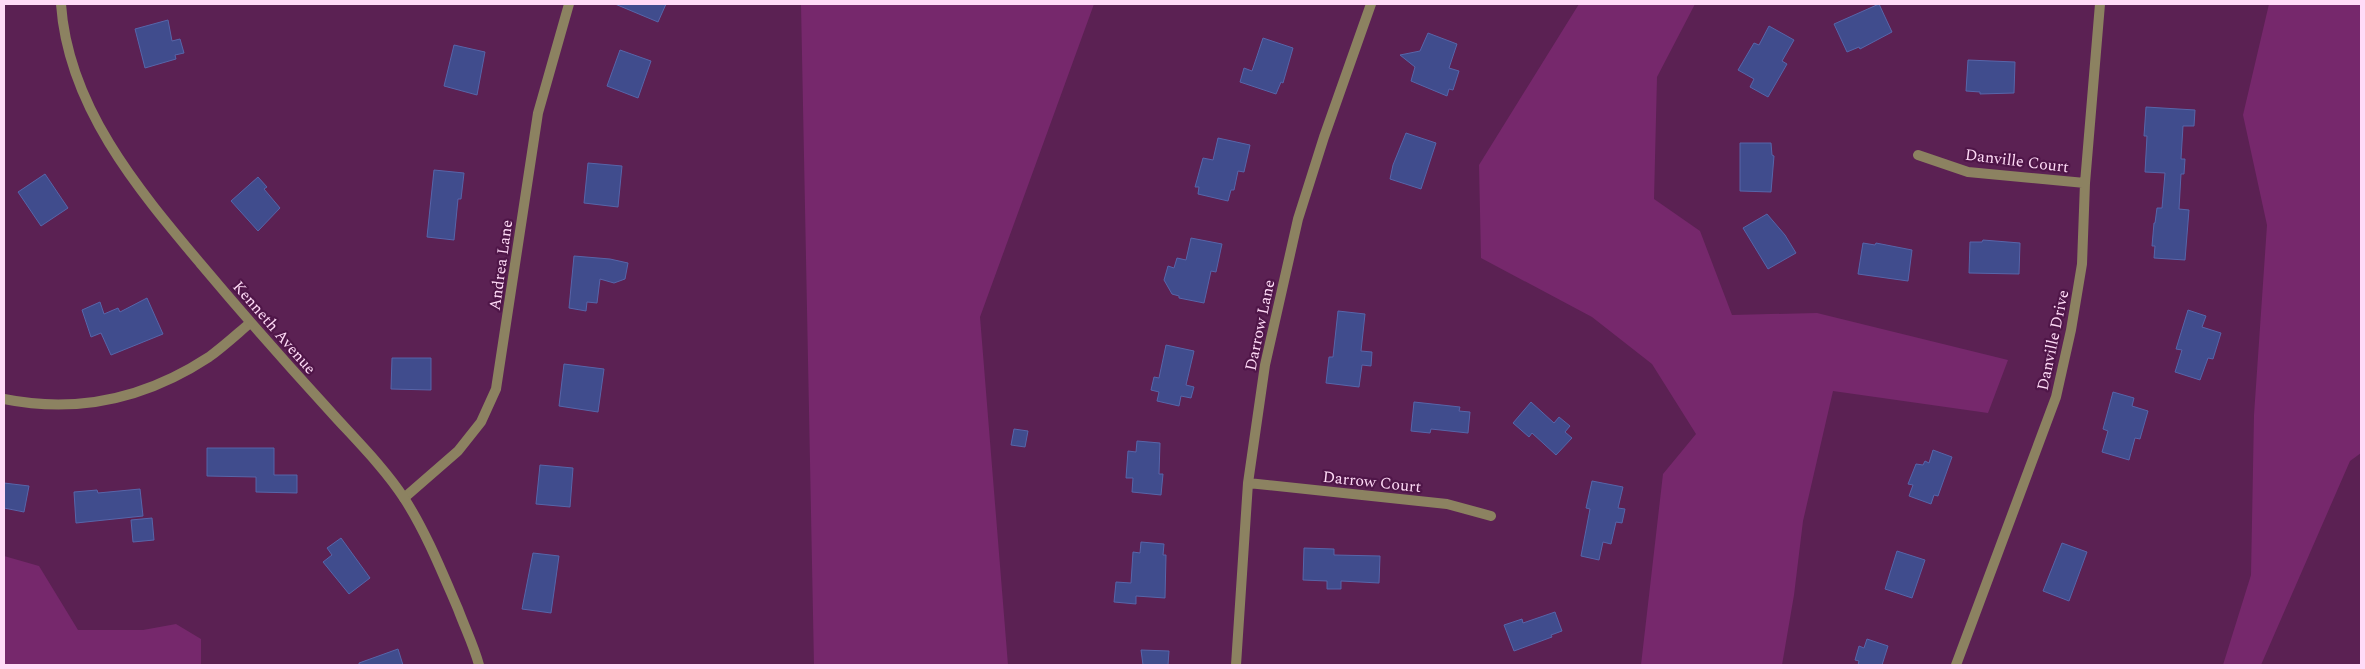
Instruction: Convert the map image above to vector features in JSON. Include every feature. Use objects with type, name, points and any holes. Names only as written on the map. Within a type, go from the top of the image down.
[{"type":"street","name":"Kenneth Avenue","points":[[61,4],[70,53],[86,99],[107,141],[147,198],[250,323],[360,444],[404,498],[450,590],[479,665]]},
{"type":"street","name":"Andrea Lane","points":[[404,498],[458,451],[481,422],[496,389],[538,112],[569,4]]},
{"type":"street","name":"Darrow Lane","points":[[1236,665],[1248,483],[1265,365],[1298,219],[1324,137],[1371,4]]},
{"type":"street","name":"Danville Drive","points":[[1956,665],[2056,397],[2082,264],[2085,183],[2100,4]]},
{"type":"street","name":"Danville Court","points":[[1918,155],[1968,172],[2085,183]]},
{"type":"street","points":[[4,399],[26,403],[79,405],[125,397],[169,380],[209,357],[250,323]]},
{"type":"street","name":"Darrow Court","points":[[1248,483],[1447,504],[1491,516]]},
{"type":"shaded area","points":[[801,4],[1094,4],[980,317],[1008,665],[814,665]]},
{"type":"shaded area","points":[[1579,4],[1695,4],[1657,77],[1654,199],[1700,231],[1732,315],[1817,313],[2008,360],[1988,413],[1833,391],[1803,521],[1794,595],[1782,665],[1641,665],[1663,474],[1696,434],[1652,364],[1592,317],[1481,258],[1479,165]]},
{"type":"shaded area","points":[[2269,4],[2361,4],[2361,453],[2350,461],[2261,665],[2223,665],[2251,575],[2254,415],[2267,225],[2243,115]]},
{"type":"shaded area","points":[[4,556],[39,566],[78,630],[143,630],[176,624],[201,639],[201,665],[4,665]]},
{"type":"building","points":[[615,4],[666,4],[658,22]]},
{"type":"building","points":[[1879,4],[1892,32],[1860,49],[1859,47],[1847,52],[1834,24]]},
{"type":"building","points":[[168,20],[172,41],[180,39],[184,53],[175,55],[176,59],[145,68],[135,29]]},
{"type":"building","points":[[1769,26],[1794,40],[1782,61],[1787,64],[1768,97],[1750,87],[1754,79],[1738,70],[1754,43],[1759,45]]},
{"type":"building","points":[[1428,33],[1457,44],[1449,68],[1459,71],[1453,90],[1449,89],[1447,96],[1411,81],[1415,67],[1400,55],[1420,51]]},
{"type":"building","points":[[1263,38],[1293,48],[1283,83],[1281,82],[1276,94],[1240,82],[1244,68],[1252,71]]},
{"type":"building","points":[[454,45],[485,52],[477,95],[444,86]]},
{"type":"building","points":[[620,50],[651,61],[638,98],[607,86]]},
{"type":"building","points":[[1968,60],[2015,62],[2014,93],[1980,94],[1980,92],[1966,91]]},
{"type":"building","points":[[2146,107],[2195,110],[2194,126],[2183,126],[2181,159],[2185,159],[2184,174],[2181,174],[2179,209],[2189,210],[2185,260],[2154,258],[2155,246],[2152,246],[2154,223],[2157,208],[2162,208],[2165,173],[2145,172],[2147,136],[2144,136]]},
{"type":"building","points":[[1406,133],[1436,143],[1421,189],[1390,179],[1393,165]]},
{"type":"building","points":[[1218,138],[1250,145],[1244,172],[1238,171],[1234,190],[1231,190],[1228,201],[1198,194],[1199,187],[1195,187],[1203,158],[1213,160]]},
{"type":"building","points":[[1740,143],[1771,143],[1772,155],[1774,156],[1771,192],[1740,191]]},
{"type":"building","points":[[588,163],[622,166],[618,207],[584,203]]},
{"type":"building","points":[[434,170],[464,173],[461,199],[458,199],[454,240],[427,237]]},
{"type":"building","points":[[45,174],[68,208],[41,226],[18,192]]},
{"type":"building","points":[[258,177],[267,187],[264,189],[280,208],[258,231],[231,201]]},
{"type":"building","points":[[1767,214],[1785,235],[1796,253],[1768,269],[1743,228]]},
{"type":"building","points":[[1191,238],[1222,244],[1216,272],[1211,271],[1204,303],[1179,298],[1179,296],[1172,294],[1164,280],[1168,266],[1174,268],[1177,258],[1186,260]]},
{"type":"building","points":[[1983,240],[2020,243],[2019,274],[1969,273],[1970,242],[1982,242]]},
{"type":"building","points":[[1863,243],[1875,245],[1876,243],[1912,250],[1908,281],[1858,274]]},
{"type":"building","points":[[574,256],[610,259],[628,263],[625,279],[614,283],[600,279],[597,303],[587,302],[586,311],[569,308]]},
{"type":"building","points":[[147,298],[163,334],[111,355],[101,333],[91,337],[82,310],[100,302],[104,314],[118,308],[120,312]]},
{"type":"building","points":[[2188,310],[2206,316],[2202,327],[2221,333],[2213,359],[2208,358],[2200,380],[2175,372],[2182,350],[2176,349]]},
{"type":"building","points":[[1338,311],[1365,314],[1361,351],[1372,352],[1371,366],[1362,365],[1359,387],[1326,383],[1329,357],[1333,357]]},
{"type":"building","points":[[1166,345],[1194,351],[1186,385],[1194,387],[1191,398],[1181,396],[1179,406],[1157,401],[1159,392],[1151,390],[1154,377],[1159,378]]},
{"type":"building","points":[[392,358],[431,358],[431,390],[391,389]]},
{"type":"building","points":[[564,364],[604,369],[598,412],[559,406]]},
{"type":"building","points":[[2113,392],[2134,398],[2132,406],[2148,411],[2140,439],[2135,438],[2129,460],[2102,452],[2108,431],[2103,429]]},
{"type":"building","points":[[1414,402],[1460,407],[1459,411],[1470,412],[1468,433],[1431,429],[1430,433],[1411,431]]},
{"type":"building","points":[[1531,402],[1554,423],[1559,417],[1570,426],[1565,432],[1572,438],[1556,455],[1532,433],[1529,437],[1513,423]]},
{"type":"building","points":[[1014,429],[1028,431],[1025,447],[1011,445]]},
{"type":"building","points":[[1137,441],[1160,443],[1159,474],[1163,474],[1161,495],[1132,492],[1133,478],[1126,478],[1128,451],[1136,452]]},
{"type":"building","points":[[207,448],[274,448],[274,475],[297,475],[297,493],[256,492],[256,477],[207,476]]},
{"type":"building","points":[[1933,450],[1952,457],[1938,496],[1934,495],[1931,504],[1909,496],[1913,485],[1908,484],[1916,464],[1923,465],[1925,461],[1929,463]]},
{"type":"building","points":[[540,465],[573,468],[570,507],[536,504]]},
{"type":"building","points":[[1592,481],[1623,487],[1618,508],[1625,509],[1622,523],[1616,522],[1611,544],[1603,542],[1599,560],[1581,556],[1590,509],[1586,508]]},
{"type":"building","points":[[4,483],[29,486],[24,512],[4,508]]},
{"type":"building","points":[[140,489],[143,516],[76,523],[74,492],[97,490],[98,493]]},
{"type":"building","points":[[152,518],[154,540],[133,542],[131,520]]},
{"type":"building","points":[[341,538],[370,578],[349,594],[323,562],[332,555],[327,548]]},
{"type":"building","points":[[1141,542],[1164,544],[1163,555],[1166,555],[1165,598],[1136,596],[1136,604],[1114,602],[1116,582],[1131,583],[1133,552],[1140,553]]},
{"type":"building","points":[[2062,543],[2087,552],[2069,601],[2043,591]]},
{"type":"building","points":[[1304,548],[1334,549],[1334,555],[1380,556],[1379,583],[1341,581],[1341,589],[1327,589],[1327,581],[1303,580]]},
{"type":"building","points":[[1897,551],[1925,560],[1912,598],[1885,589]]},
{"type":"building","points":[[533,553],[559,556],[551,613],[522,609]]},
{"type":"building","points":[[1555,612],[1562,631],[1551,635],[1552,637],[1514,651],[1504,625],[1522,619],[1523,623]]},
{"type":"building","points":[[1867,639],[1888,646],[1882,665],[1858,665],[1859,661],[1855,660],[1859,646],[1864,648]]},
{"type":"building","points":[[398,649],[403,665],[359,665],[359,663]]},
{"type":"building","points":[[1141,650],[1169,651],[1168,665],[1143,665]]}]
